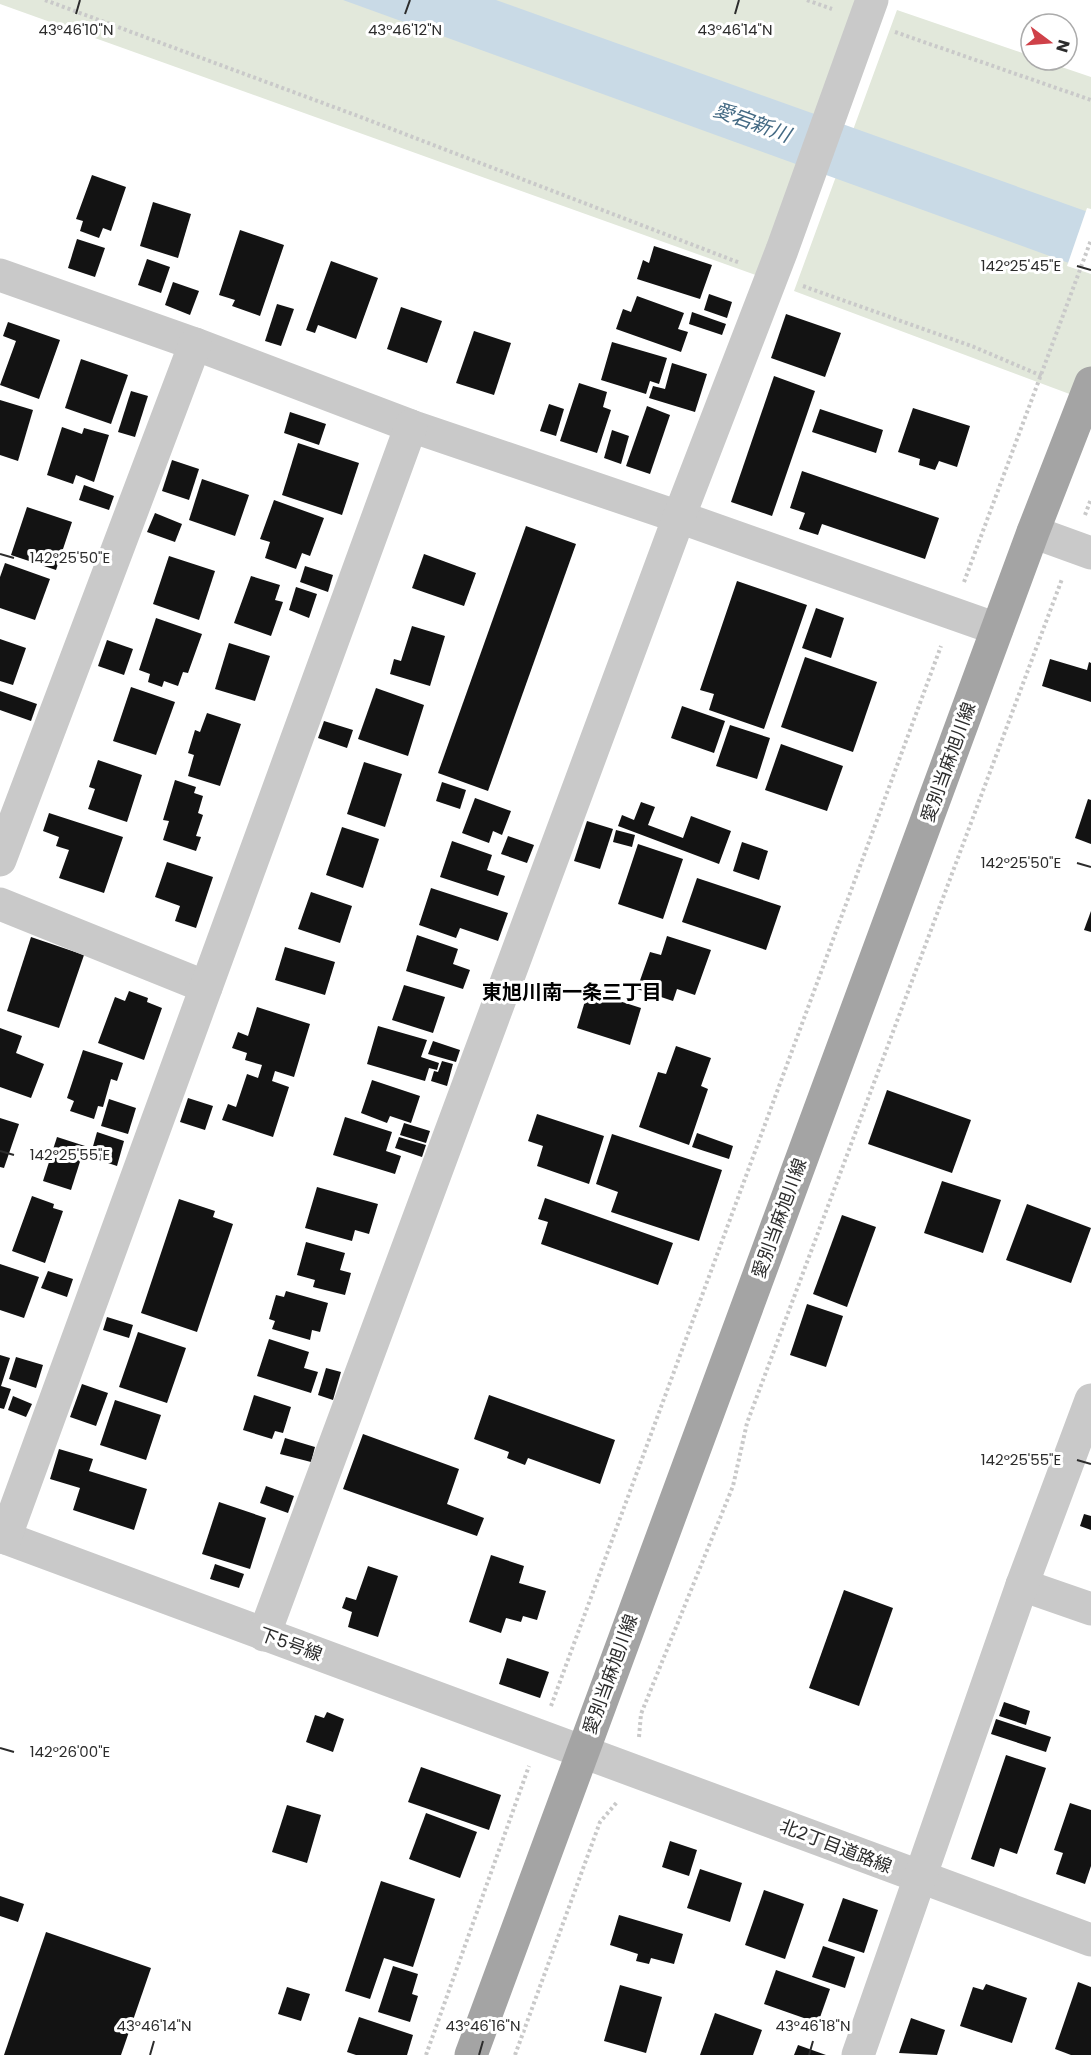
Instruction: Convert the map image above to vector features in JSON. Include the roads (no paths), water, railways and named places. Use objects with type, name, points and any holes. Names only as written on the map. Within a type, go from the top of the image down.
[{"type":"main road","name":"愛別当麻旭川線","points":[[471,2055],[997,629],[1091,383]]},
{"type":"street","points":[[264,1635],[680,517],[777,263],[865,19]]},
{"type":"street","points":[[0,275],[195,344],[411,426],[680,517],[997,629]]},
{"type":"street","points":[[0,860],[195,344]]},
{"type":"street","points":[[2,1537],[411,426]]},
{"type":"street","points":[[1033,532],[1082,549]]},
{"type":"street","points":[[0,904],[206,987]]},
{"type":"street","points":[[858,2055],[1022,1585],[1091,1400]]},
{"type":"street","name":"下5号線","points":[[2,1537],[582,1752]]},
{"type":"street","points":[[1022,1585],[1091,1609]]},
{"type":"street","name":"北2丁目道路線","points":[[582,1752],[1091,1940]]},
{"type":"water","name":"愛宕新川","points":[[343,0],[496,0],[1091,213],[1091,271]]},
{"type":"district","name":"東旭川南一条三丁目","points":[[572,992]]}]
